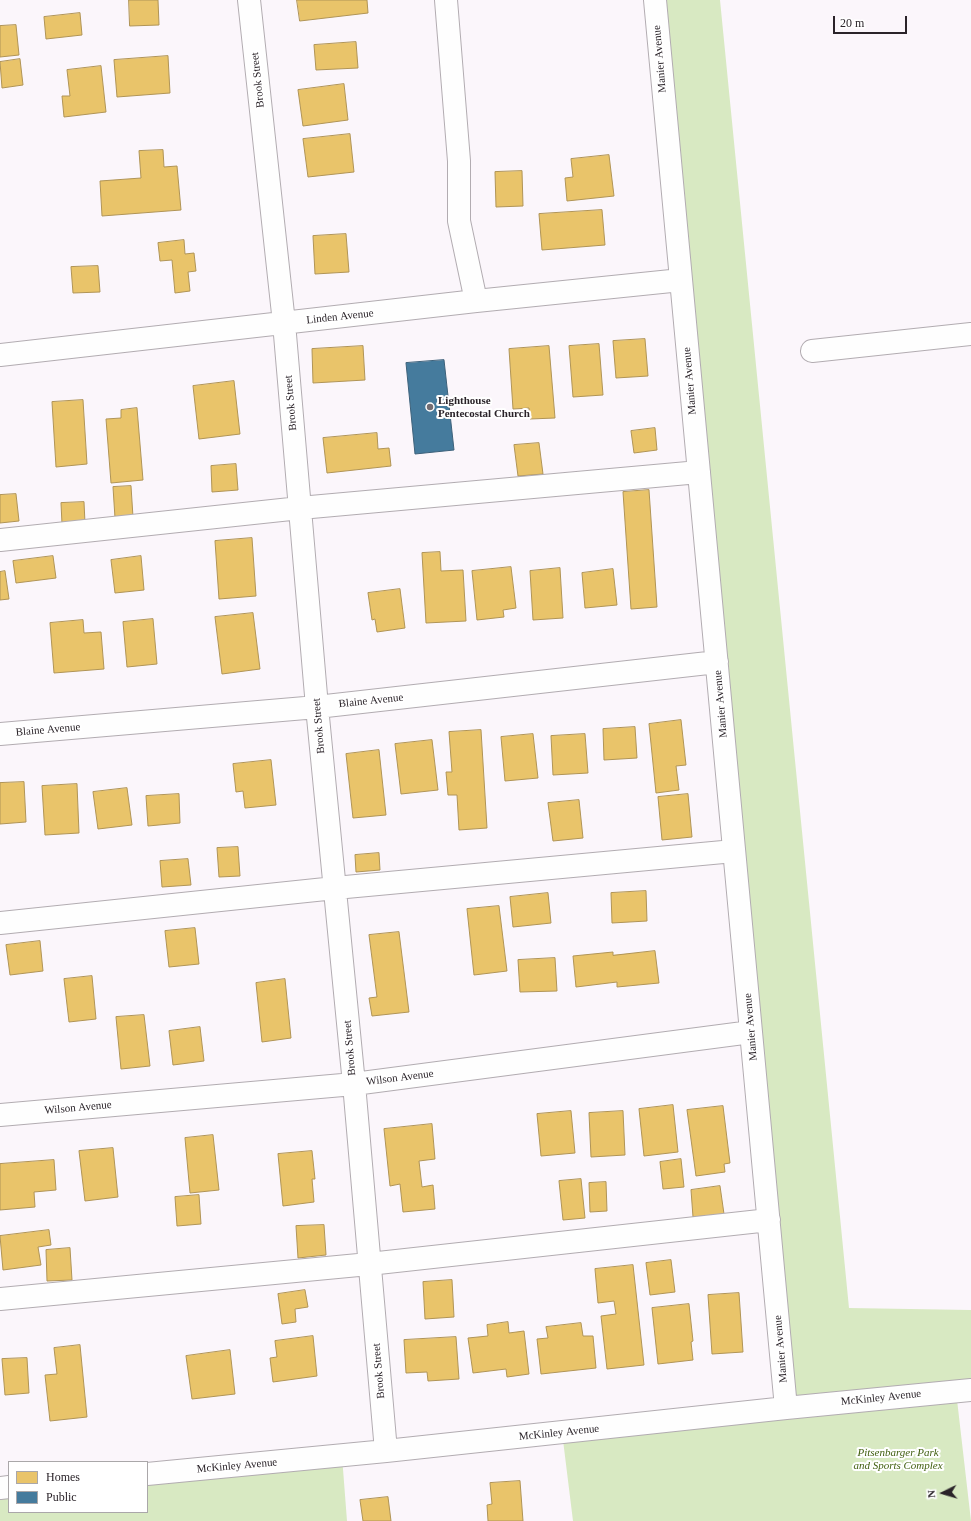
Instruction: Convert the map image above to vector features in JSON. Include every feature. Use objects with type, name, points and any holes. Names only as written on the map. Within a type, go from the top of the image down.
[{"type":"street","name":"Brook Street","points":[[249,0],[284,323],[317,707],[354,1084],[386,1451]]},
{"type":"street","points":[[446,0],[459,161],[459,222],[476,301]]},
{"type":"street","name":"Manier Avenue","points":[[655,0],[786,1408]]},
{"type":"street","name":"Linden Avenue","points":[[0,355],[476,301],[681,280]]},
{"type":"street","points":[[812,351],[971,334]]},
{"type":"street","points":[[0,540],[300,508],[699,472]]},
{"type":"street","name":"Blaine Avenue","points":[[0,734],[317,707],[717,662]]},
{"type":"street","points":[[0,923],[335,888],[734,851]]},
{"type":"street","name":"Wilson Avenue","points":[[0,1115],[354,1084],[751,1032]]},
{"type":"street","points":[[0,1299],[369,1264],[769,1220]]},
{"type":"street","name":"McKinley Avenue","points":[[148,1474],[386,1451],[786,1408],[971,1390]]},
{"type":"green space","name":"Pitsenbarger Park and Sports Complex","points":[[655,0],[720,0],[849,1308],[971,1310],[971,1390],[956,1391],[971,1521],[573,1521],[562,1432],[786,1408]]},
{"type":"green space","points":[[342,1456],[347,1521],[0,1521],[0,1488],[8,1487],[8,1513],[148,1513],[148,1474]]},
{"type":"building: Homes","points":[[129,0],[158,0],[159,25],[130,26]]},
{"type":"building: Homes","points":[[297,0],[367,0],[368,13],[300,21]]},
{"type":"building: Homes","points":[[80,13],[82,35],[46,39],[44,17]]},
{"type":"building: Homes","points":[[16,25],[19,55],[0,57],[0,26]]},
{"type":"building: Homes","points":[[356,42],[358,68],[316,70],[314,45]]},
{"type":"building: Homes","points":[[168,56],[170,93],[117,97],[114,60]]},
{"type":"building: Homes","points":[[20,59],[23,85],[2,88],[0,62]]},
{"type":"building: Homes","points":[[101,66],[106,112],[64,117],[62,96],[70,96],[67,70]]},
{"type":"building: Homes","points":[[344,84],[348,120],[303,126],[298,90]]},
{"type":"building: Homes","points":[[350,134],[354,172],[308,177],[303,139]]},
{"type":"building: Homes","points":[[163,150],[164,167],[177,166],[181,210],[102,216],[100,181],[141,178],[139,151]]},
{"type":"building: Homes","points":[[609,155],[614,196],[567,201],[565,178],[573,177],[571,159]]},
{"type":"building: Homes","points":[[522,171],[523,206],[496,207],[495,172]]},
{"type":"building: Homes","points":[[602,210],[605,245],[542,250],[539,214]]},
{"type":"building: Homes","points":[[346,234],[349,272],[315,274],[313,236]]},
{"type":"building: Homes","points":[[184,240],[185,254],[194,253],[196,271],[188,272],[190,291],[175,293],[172,260],[160,261],[158,243]]},
{"type":"building: Homes","points":[[98,266],[100,292],[73,293],[71,267]]},
{"type":"building: Homes","points":[[645,339],[648,376],[616,378],[613,341]]},
{"type":"building: Homes","points":[[599,344],[603,395],[573,397],[569,346]]},
{"type":"building: Homes","points":[[363,346],[365,380],[313,383],[312,349]]},
{"type":"building: Homes","points":[[549,346],[555,418],[530,419],[529,408],[513,409],[509,349]]},
{"type":"building: Homes","points":[[234,381],[240,434],[199,439],[193,386]]},
{"type":"building: Homes","points":[[83,400],[87,464],[56,467],[52,402]]},
{"type":"building: Homes","points":[[137,408],[143,480],[111,483],[106,419],[121,418],[121,410]]},
{"type":"building: Homes","points":[[655,428],[657,450],[634,453],[631,431]]},
{"type":"building: Homes","points":[[377,433],[378,449],[389,448],[391,466],[327,473],[323,438]]},
{"type":"building: Homes","points":[[539,443],[543,474],[518,476],[514,445]]},
{"type":"building: Homes","points":[[236,464],[238,490],[212,492],[211,466]]},
{"type":"building: Homes","points":[[131,486],[133,517],[115,518],[113,487]]},
{"type":"building: Homes","points":[[649,490],[657,607],[631,609],[623,492]]},
{"type":"building: Homes","points":[[16,494],[19,521],[0,523],[0,495]]},
{"type":"building: Homes","points":[[84,502],[85,523],[62,524],[61,503]]},
{"type":"building: Homes","points":[[252,538],[256,596],[219,599],[215,541]]},
{"type":"building: Homes","points":[[440,552],[441,571],[463,570],[466,621],[426,623],[422,553]]},
{"type":"building: Homes","points":[[53,556],[56,578],[16,583],[13,561]]},
{"type":"building: Homes","points":[[141,556],[144,590],[115,593],[111,560]]},
{"type":"building: Homes","points":[[511,567],[516,608],[503,610],[504,617],[477,620],[472,571]]},
{"type":"building: Homes","points":[[560,568],[563,618],[533,620],[530,571]]},
{"type":"building: Homes","points":[[613,569],[617,605],[585,608],[582,573]]},
{"type":"building: Homes","points":[[5,571],[9,599],[0,600],[0,572]]},
{"type":"building: Homes","points":[[400,589],[405,628],[377,632],[375,619],[372,620],[368,593]]},
{"type":"building: Homes","points":[[253,613],[260,669],[222,674],[215,617]]},
{"type":"building: Homes","points":[[153,619],[157,664],[127,667],[123,622]]},
{"type":"building: Homes","points":[[83,620],[84,633],[101,632],[104,669],[54,673],[50,623]]},
{"type":"building: Homes","points":[[681,720],[686,765],[676,766],[679,790],[656,793],[649,724]]},
{"type":"building: Homes","points":[[635,727],[637,758],[604,760],[603,729]]},
{"type":"building: Homes","points":[[481,730],[487,828],[459,830],[457,795],[448,795],[446,772],[452,772],[449,732]]},
{"type":"building: Homes","points":[[533,734],[538,778],[505,781],[501,737]]},
{"type":"building: Homes","points":[[585,734],[588,773],[553,775],[551,736]]},
{"type":"building: Homes","points":[[432,740],[438,790],[401,794],[395,744]]},
{"type":"building: Homes","points":[[379,750],[386,815],[353,818],[346,754]]},
{"type":"building: Homes","points":[[271,760],[276,805],[245,808],[243,791],[236,792],[233,764]]},
{"type":"building: Homes","points":[[24,782],[26,822],[0,824],[0,783]]},
{"type":"building: Homes","points":[[77,784],[79,833],[45,835],[42,786]]},
{"type":"building: Homes","points":[[127,788],[132,825],[98,829],[93,792]]},
{"type":"building: Homes","points":[[179,794],[180,823],[148,826],[146,796]]},
{"type":"building: Homes","points":[[688,794],[692,837],[662,840],[658,797]]},
{"type":"building: Homes","points":[[579,800],[583,838],[553,841],[548,803]]},
{"type":"building: Homes","points":[[238,847],[240,876],[219,877],[217,848]]},
{"type":"building: Homes","points":[[379,853],[380,870],[356,872],[355,855]]},
{"type":"building: Homes","points":[[188,859],[191,885],[162,887],[160,861]]},
{"type":"building: Homes","points":[[646,891],[647,921],[612,923],[611,893]]},
{"type":"building: Homes","points":[[548,893],[551,923],[513,927],[510,897]]},
{"type":"building: Homes","points":[[499,906],[507,971],[474,975],[467,909]]},
{"type":"building: Homes","points":[[195,928],[199,964],[169,967],[165,931]]},
{"type":"building: Homes","points":[[399,932],[409,1012],[372,1016],[369,998],[377,997],[369,935]]},
{"type":"building: Homes","points":[[40,941],[43,971],[10,975],[6,945]]},
{"type":"building: Homes","points":[[655,951],[659,983],[617,987],[617,982],[576,987],[573,956],[613,952],[613,955]]},
{"type":"building: Homes","points":[[555,958],[557,991],[520,992],[518,960]]},
{"type":"building: Homes","points":[[92,976],[96,1019],[69,1022],[64,979]]},
{"type":"building: Homes","points":[[285,979],[291,1038],[262,1042],[256,983]]},
{"type":"building: Homes","points":[[144,1015],[150,1066],[121,1069],[116,1017]]},
{"type":"building: Homes","points":[[200,1027],[204,1061],[173,1065],[169,1031]]},
{"type":"building: Homes","points":[[673,1105],[678,1152],[644,1156],[639,1109]]},
{"type":"building: Homes","points":[[723,1106],[730,1163],[724,1164],[725,1172],[696,1176],[687,1110]]},
{"type":"building: Homes","points":[[571,1111],[575,1153],[541,1156],[537,1114]]},
{"type":"building: Homes","points":[[623,1111],[625,1155],[591,1157],[589,1113]]},
{"type":"building: Homes","points":[[432,1124],[435,1159],[419,1161],[422,1187],[433,1185],[435,1209],[403,1212],[400,1184],[390,1186],[384,1129]]},
{"type":"building: Homes","points":[[213,1135],[219,1190],[190,1193],[185,1138]]},
{"type":"building: Homes","points":[[113,1148],[118,1197],[85,1201],[79,1151]]},
{"type":"building: Homes","points":[[312,1151],[315,1179],[312,1179],[314,1202],[283,1206],[278,1154]]},
{"type":"building: Homes","points":[[681,1159],[684,1187],[663,1189],[660,1162]]},
{"type":"building: Homes","points":[[54,1160],[56,1190],[34,1192],[35,1207],[0,1210],[0,1164]]},
{"type":"building: Homes","points":[[581,1179],[585,1218],[563,1220],[559,1181]]},
{"type":"building: Homes","points":[[606,1182],[607,1211],[590,1212],[589,1183]]},
{"type":"building: Homes","points":[[720,1186],[724,1214],[693,1217],[691,1190]]},
{"type":"building: Homes","points":[[199,1195],[201,1224],[177,1226],[175,1197]]},
{"type":"building: Homes","points":[[324,1225],[326,1255],[298,1258],[296,1226]]},
{"type":"building: Homes","points":[[49,1230],[51,1245],[38,1247],[41,1265],[3,1270],[0,1236]]},
{"type":"building: Homes","points":[[70,1248],[72,1280],[47,1281],[46,1250]]},
{"type":"building: Homes","points":[[671,1260],[675,1292],[650,1295],[646,1263]]},
{"type":"building: Homes","points":[[633,1265],[644,1365],[607,1369],[601,1316],[616,1314],[614,1301],[598,1303],[595,1269]]},
{"type":"building: Homes","points":[[452,1280],[454,1317],[425,1319],[423,1282]]},
{"type":"building: Homes","points":[[305,1290],[308,1307],[295,1309],[296,1322],[282,1324],[278,1294]]},
{"type":"building: Homes","points":[[739,1293],[743,1352],[712,1354],[708,1295]]},
{"type":"building: Homes","points":[[689,1304],[693,1341],[691,1342],[693,1360],[658,1364],[652,1308]]},
{"type":"building: Homes","points":[[508,1322],[509,1333],[524,1331],[529,1374],[507,1377],[506,1369],[473,1373],[468,1338],[488,1336],[487,1325]]},
{"type":"building: Homes","points":[[581,1323],[583,1336],[593,1336],[596,1368],[541,1374],[537,1339],[548,1338],[546,1327]]},
{"type":"building: Homes","points":[[313,1336],[317,1376],[273,1382],[270,1358],[277,1357],[275,1341]]},
{"type":"building: Homes","points":[[456,1337],[459,1379],[428,1381],[427,1372],[406,1373],[404,1340]]},
{"type":"building: Homes","points":[[80,1345],[87,1417],[50,1421],[45,1375],[57,1374],[54,1348]]},
{"type":"building: Homes","points":[[230,1350],[235,1394],[192,1399],[186,1356]]},
{"type":"building: Homes","points":[[27,1358],[29,1393],[5,1395],[2,1359]]},
{"type":"building: Homes","points":[[520,1481],[523,1521],[488,1521],[487,1505],[492,1504],[490,1483]]},
{"type":"building: Homes","points":[[388,1497],[391,1521],[363,1521],[360,1500]]},
{"type":"building: Public","name":"Lighthouse Pentecostal Church","points":[[444,360],[454,450],[415,454],[406,363]]},
{"type":"place","name":"Lighthouse Pentecostal Church","points":[[430,407]]}]
